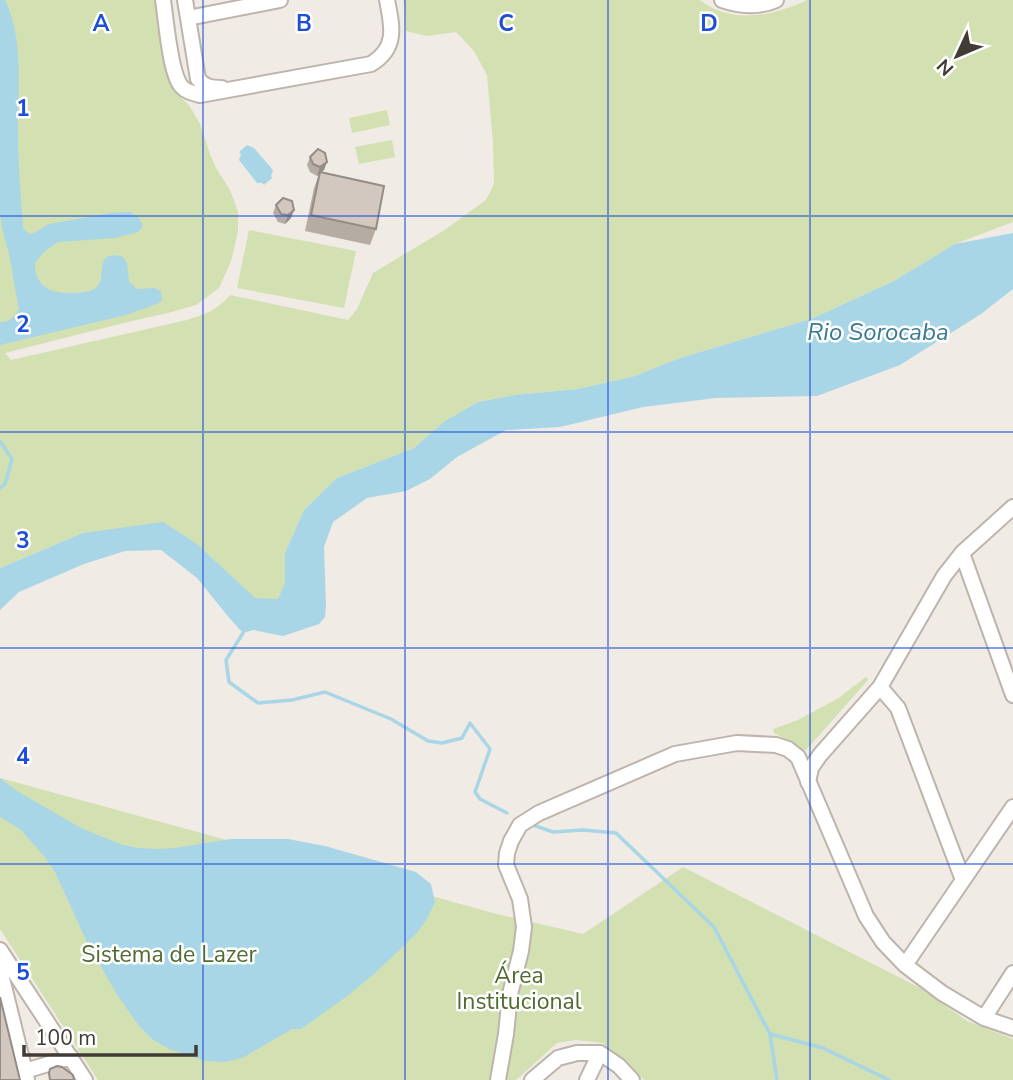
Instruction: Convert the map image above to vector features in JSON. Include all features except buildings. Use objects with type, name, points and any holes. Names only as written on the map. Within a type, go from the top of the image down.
[{"type":"street","points":[[163,0],[175,76],[179,84],[191,93],[200,95],[371,64],[386,52],[392,35],[387,0]]},
{"type":"street","points":[[185,0],[198,79],[211,88],[237,88]]},
{"type":"street","points":[[188,18],[280,0]]},
{"type":"street","points":[[722,0],[739,5],[755,5],[776,0]]},
{"type":"street","points":[[808,782],[811,768],[820,755],[880,687],[944,576],[962,553],[1013,507]]},
{"type":"street","points":[[962,553],[1013,695]]},
{"type":"street","points":[[880,687],[898,708],[963,880]]},
{"type":"street","points":[[498,1080],[510,994],[523,939],[520,899],[506,865],[511,841],[520,825],[539,813],[675,754],[737,743],[776,745],[788,749],[798,757],[866,916],[883,942],[905,965],[942,993],[984,1018],[1013,1028]]},
{"type":"street","points":[[905,965],[1013,807]]},
{"type":"street","points":[[0,950],[85,1080]]},
{"type":"street","points":[[0,970],[26,1076],[71,1057]]},
{"type":"street","points":[[984,1018],[1013,973]]},
{"type":"street","points":[[9,1005],[21,982]]},
{"type":"street","points":[[534,1080],[558,1058],[577,1053],[600,1054],[619,1066],[632,1080]]},
{"type":"street","points":[[587,1080],[600,1054]]},
{"type":"green space","points":[[0,0],[155,0],[168,79],[200,124],[216,168],[230,190],[238,212],[238,232],[231,261],[219,288],[196,305],[5,353],[11,360],[187,320],[211,311],[230,295],[348,320],[357,309],[373,273],[443,231],[486,200],[494,184],[487,75],[474,51],[456,32],[427,36],[406,31],[403,0],[700,0],[725,13],[753,15],[767,14],[807,0],[1013,0],[1013,222],[955,244],[894,281],[811,319],[680,358],[635,376],[578,389],[515,395],[478,402],[445,421],[414,448],[337,478],[304,510],[285,553],[285,582],[278,599],[255,599],[197,544],[83,533],[0,568]]},
{"type":"green space","points":[[387,110],[390,125],[352,133],[349,118]]},
{"type":"green space","points":[[392,140],[395,157],[359,164],[355,147]]},
{"type":"green space","points":[[249,230],[356,251],[344,308],[237,288]]},
{"type":"green space","points":[[866,677],[868,680],[806,750],[797,750],[788,740],[774,733],[773,729],[798,720],[837,699]]},
{"type":"green space","name":"Área Institucional","points":[[0,778],[497,914],[583,934],[683,867],[920,988],[967,1021],[1013,1039],[1013,1080],[644,1080],[603,1043],[576,1040],[557,1043],[516,1080],[98,1080],[0,929]]},
{"type":"water","points":[[0,0],[5,0],[11,16],[18,49],[18,147],[23,228],[29,234],[49,224],[130,212],[139,218],[143,226],[138,232],[115,238],[58,242],[35,263],[38,278],[52,291],[91,291],[100,282],[106,257],[115,255],[123,257],[127,263],[129,282],[137,289],[154,288],[161,291],[162,300],[126,315],[0,345],[0,322],[11,319],[19,309],[0,211]]},
{"type":"water","points":[[247,145],[254,148],[273,170],[272,178],[264,185],[257,183],[239,160],[239,152]]},
{"type":"water","name":"Rio Sorocaba","points":[[1013,233],[1013,289],[981,314],[900,365],[817,396],[716,398],[643,407],[560,427],[506,430],[457,457],[430,479],[406,491],[367,498],[333,522],[324,547],[326,606],[325,617],[319,624],[283,636],[253,630],[243,633],[197,578],[161,550],[125,551],[84,564],[19,592],[0,610],[0,568],[83,533],[163,522],[197,544],[255,598],[278,599],[285,582],[285,553],[304,510],[337,478],[414,448],[445,421],[478,402],[515,395],[578,389],[635,376],[680,358],[811,319],[894,281],[955,244]]},
{"type":"water","name":"Sistema de Lazer","points":[[0,778],[17,791],[81,828],[120,844],[157,849],[231,839],[288,839],[325,846],[416,872],[431,884],[435,902],[416,934],[375,973],[301,1029],[292,1029],[244,1057],[226,1062],[206,1061],[169,1049],[152,1039],[139,1026],[116,993],[87,942],[55,872],[20,829],[0,817]]},
{"type":"waterway","points":[[0,441],[12,459],[5,484],[0,488]]},
{"type":"waterway","points":[[243,633],[226,660],[229,682],[258,703],[292,700],[325,692],[391,719],[428,741],[442,743],[462,738],[470,723],[490,749],[475,792],[480,799],[507,813]]},
{"type":"waterway","points":[[533,825],[553,832],[583,830],[616,833],[714,927],[770,1034],[823,1048],[889,1080]]},
{"type":"waterway","points":[[770,1034],[777,1080]]}]
